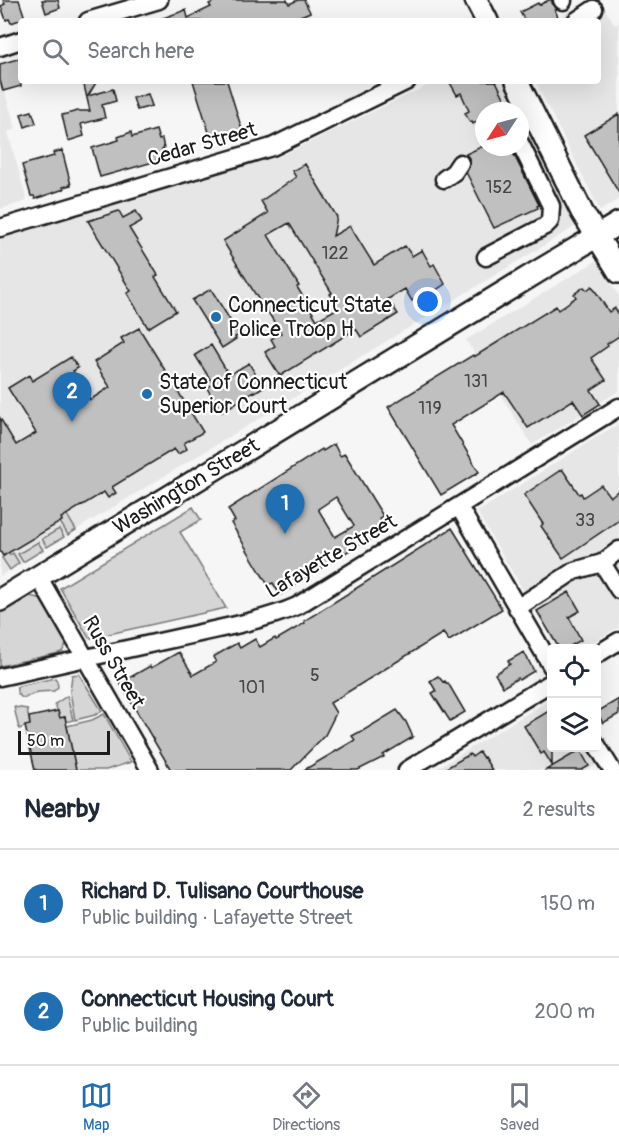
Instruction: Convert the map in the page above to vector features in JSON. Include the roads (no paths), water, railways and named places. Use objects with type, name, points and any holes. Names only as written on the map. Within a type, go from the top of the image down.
[{"type":"main road","points":[[476,0],[485,18]]},
{"type":"main road","points":[[518,84],[578,204],[619,272]]},
{"type":"main road","name":"Washington Street","points":[[0,600],[619,223]]},
{"type":"street","points":[[98,18],[159,0]]},
{"type":"street","points":[[580,18],[594,9]]},
{"type":"street","points":[[0,47],[18,41]]},
{"type":"street","name":"Cedar Street","points":[[0,228],[272,147],[401,84]]},
{"type":"street","points":[[444,178],[454,172],[462,155]]},
{"type":"street","points":[[486,257],[545,226],[550,221],[551,206],[526,156]]},
{"type":"street","name":"Lafayette Street","points":[[0,677],[194,635],[268,618],[284,612],[619,407]]},
{"type":"street","points":[[459,507],[547,659]]},
{"type":"street","points":[[517,608],[574,571],[602,563],[619,550]]},
{"type":"street","points":[[602,563],[619,590]]},
{"type":"street","name":"Russ Street","points":[[38,576],[150,770]]},
{"type":"street","points":[[601,652],[619,641]]},
{"type":"street","points":[[407,770],[547,685]]},
{"type":"street","points":[[601,751],[612,770]]},
{"type":"place","name":"Connecticut State Police Troop H","points":[[216,317]]},
{"type":"place","name":"State of Connecticut Superior Court","points":[[147,394]]},
{"type":"place","name":"Connecticut Housing Court","points":[[72,422]]},
{"type":"place","name":"Richard D. Tulisano Courthouse","points":[[285,534]]}]
